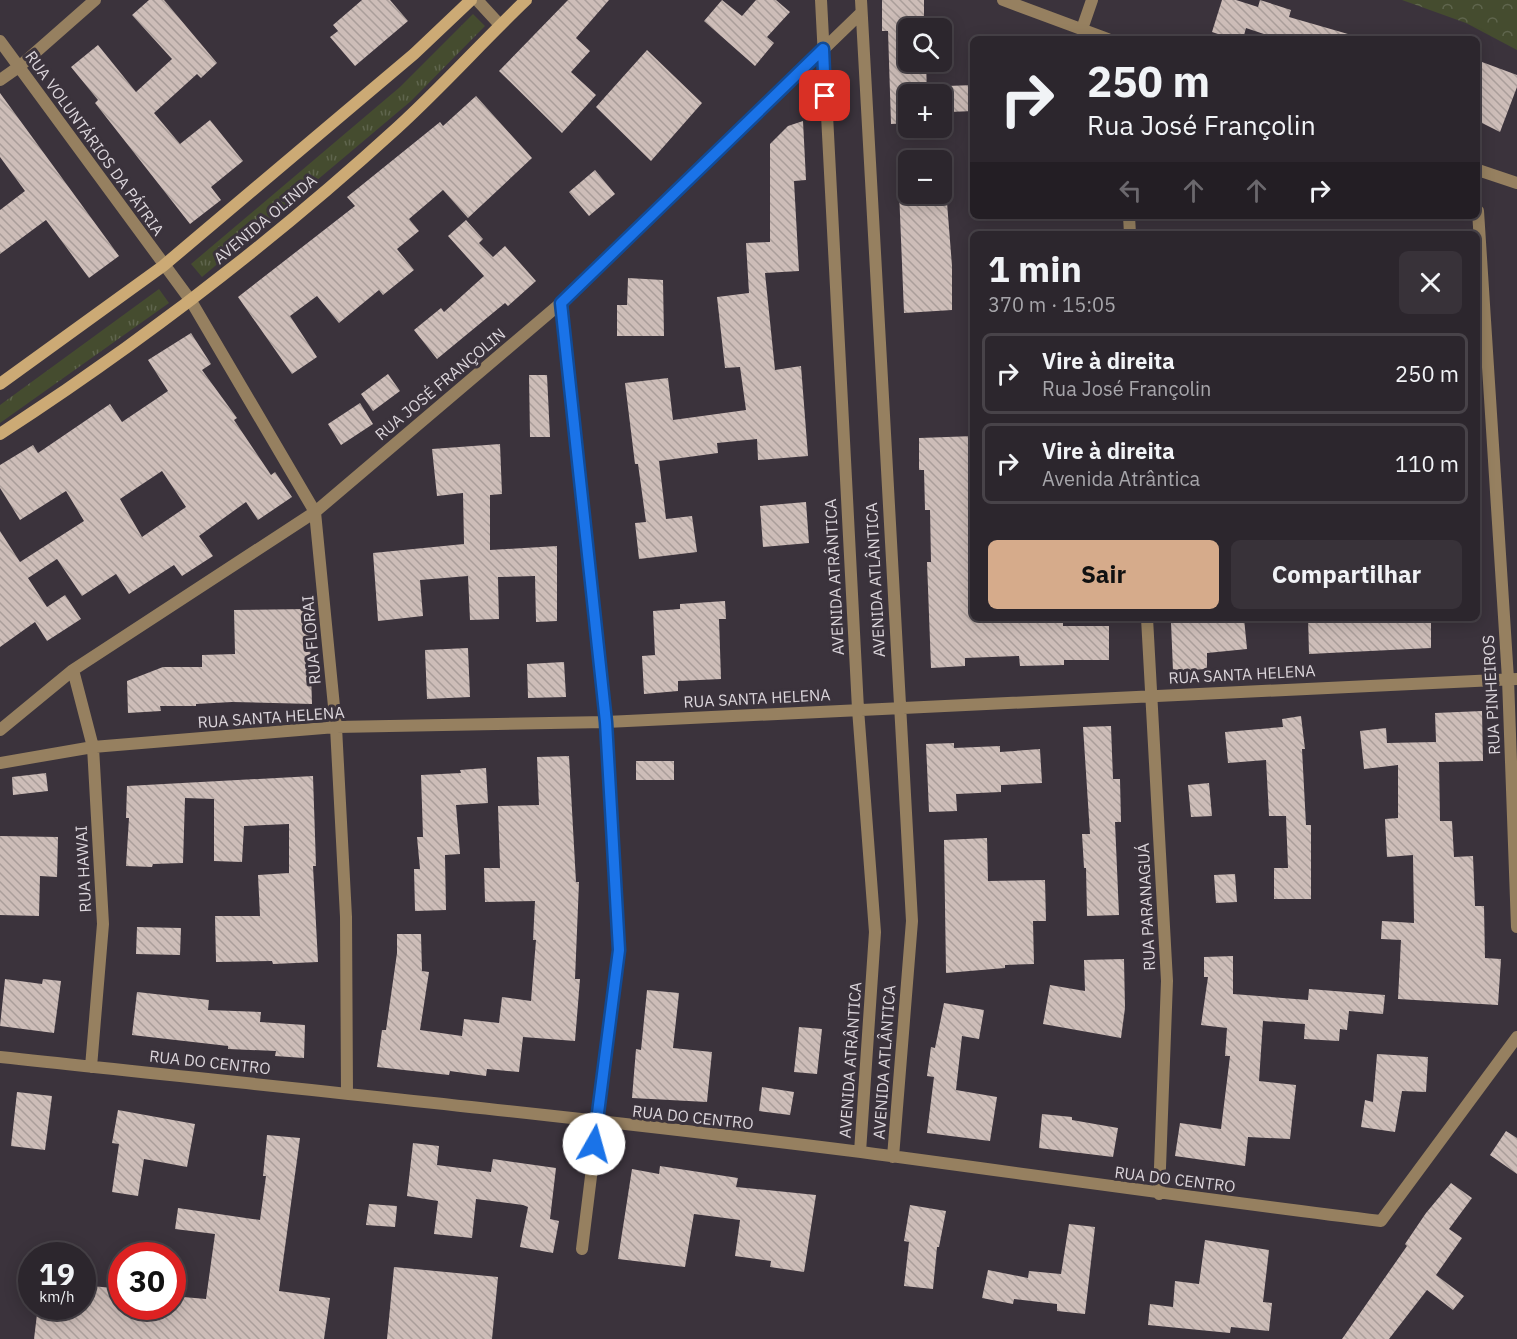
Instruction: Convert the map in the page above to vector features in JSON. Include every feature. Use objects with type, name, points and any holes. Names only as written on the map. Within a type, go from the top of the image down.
[{"type":"street","points":[[0,80],[20,66],[95,0]]},
{"type":"street","name":"AVENIDA OLINDA","points":[[0,384],[163,266],[414,54],[471,0]]},
{"type":"street","points":[[477,0],[500,25]]},
{"type":"street","name":"AVENIDA OLINDA","points":[[0,434],[191,301],[291,220],[396,129],[526,0]]},
{"type":"street","name":"AVENIDA ATRÂNTICA","points":[[820,0],[858,709],[875,932],[860,1152]]},
{"type":"street","points":[[1003,0],[1100,36]]},
{"type":"street","points":[[1083,29],[1092,0]]},
{"type":"street","name":"RUA JOSÉ FRANÇOLIN","points":[[0,730],[73,670],[315,512],[561,303],[823,49],[861,6]]},
{"type":"street","name":"AVENIDA ATLÂNTICA","points":[[861,6],[898,707],[912,921],[893,1157]]},
{"type":"street","name":"RUA VOLUNTÁRIOS DA PÁTRIA","points":[[0,41],[163,266]]},
{"type":"street","points":[[1480,171],[1517,183]]},
{"type":"street","name":"RUA PINHEIROS","points":[[1480,239],[1512,679],[1517,927]]},
{"type":"street","name":"RUA FLORAI","points":[[163,266],[191,301],[315,512],[336,727],[346,917],[347,1092]]},
{"type":"street","points":[[561,303],[606,722],[619,950],[582,1249]]},
{"type":"street","name":"RUA PARANAGUÁ","points":[[1147,621],[1167,981],[1159,1194]]},
{"type":"street","name":"RUA HAWAI","points":[[73,670],[93,747],[103,924],[91,1067]]},
{"type":"street","name":"RUA SANTA HELENA","points":[[0,763],[93,747],[336,727],[606,722],[1512,679]]},
{"type":"street","name":"RUA DO CENTRO","points":[[0,1057],[347,1092],[860,1152],[1159,1194],[1381,1221],[1517,1037]]},
{"type":"green space","points":[[1402,0],[1517,0],[1517,50],[1466,23]]},
{"type":"green space","points":[[473,14],[485,26],[411,101],[202,277],[191,264],[400,87]]},
{"type":"green space","points":[[159,289],[169,303],[0,423],[0,405]]},
{"type":"building","points":[[149,0],[164,0],[217,63],[201,78],[197,74],[154,113],[180,144],[210,120],[243,161],[211,187],[221,200],[190,224],[95,103],[98,100],[71,67],[98,45],[136,92],[172,59],[132,15]]},
{"type":"building","points":[[362,0],[390,0],[408,21],[355,66],[330,37],[338,31],[333,25]]},
{"type":"building","points":[[568,0],[609,0],[576,38],[590,51],[571,72],[596,95],[562,133],[499,71]]},
{"type":"building","points":[[722,0],[742,16],[756,0],[776,0],[790,12],[767,37],[774,43],[755,66],[704,21]]},
{"type":"building","points":[[882,0],[924,0],[924,18],[898,18],[898,72],[926,72],[927,84],[898,84],[898,124],[891,124],[888,31],[882,31]]},
{"type":"building","points":[[1222,0],[1236,0],[1258,7],[1260,0],[1291,10],[1289,17],[1348,34],[1348,36],[1270,36],[1246,28],[1244,36],[1224,36],[1212,32]]},
{"type":"building","points":[[647,50],[702,103],[651,161],[596,107]]},
{"type":"building","points":[[1482,62],[1517,75],[1517,87],[1500,132],[1480,122]]},
{"type":"building","points":[[970,85],[970,111],[952,112],[952,86]]},
{"type":"building","points":[[0,93],[119,256],[89,278],[46,220],[0,254],[0,210],[25,191],[0,157]]},
{"type":"building","points":[[476,96],[532,158],[468,218],[443,190],[409,219],[419,231],[397,249],[414,270],[383,295],[379,290],[339,323],[317,296],[290,316],[317,357],[292,374],[238,297],[355,206],[347,197],[440,122],[443,126]]},
{"type":"building","points":[[803,121],[806,180],[794,181],[799,271],[765,273],[775,370],[801,366],[808,456],[758,460],[757,439],[717,443],[718,453],[659,461],[666,519],[692,516],[697,552],[639,559],[635,523],[646,522],[638,464],[635,464],[625,383],[668,378],[673,420],[746,410],[740,367],[725,368],[717,297],[749,293],[746,243],[770,242],[770,144],[788,126]]},
{"type":"building","points":[[595,170],[615,194],[589,216],[569,192]]},
{"type":"building","points":[[900,204],[947,204],[952,266],[952,310],[904,313]]},
{"type":"building","points":[[466,220],[483,239],[479,243],[493,257],[505,246],[536,281],[508,306],[505,303],[437,359],[414,330],[441,308],[444,312],[484,276],[448,236]]},
{"type":"building","points":[[628,278],[663,280],[664,336],[617,336],[617,305],[627,305]]},
{"type":"building","points":[[191,333],[211,364],[202,370],[237,418],[234,420],[271,475],[275,472],[292,497],[258,520],[246,502],[199,536],[213,556],[182,576],[174,565],[129,594],[116,574],[82,596],[57,559],[28,578],[47,607],[65,595],[81,619],[47,641],[35,622],[0,647],[0,531],[20,562],[84,521],[66,491],[20,520],[0,488],[0,465],[33,445],[38,453],[110,404],[122,422],[168,391],[148,360]],"holes":[[[162,471],[186,507],[142,537],[120,499]]]},
{"type":"building","points":[[388,374],[400,391],[373,411],[361,394]]},
{"type":"building","points":[[529,375],[547,375],[550,437],[530,437]]},
{"type":"building","points":[[360,403],[373,424],[341,445],[328,424]]},
{"type":"building","points":[[970,436],[970,469],[968,469],[970,621],[1063,621],[1063,626],[1109,626],[1109,660],[1064,660],[1064,665],[1020,666],[1019,656],[965,658],[965,666],[931,668],[927,562],[931,562],[930,510],[925,510],[924,470],[919,470],[919,438]]},
{"type":"building","points":[[500,444],[502,494],[490,495],[490,550],[557,546],[557,621],[536,622],[535,576],[498,577],[499,619],[470,620],[468,576],[420,580],[423,616],[378,621],[373,553],[464,544],[463,493],[437,496],[432,449]]},
{"type":"building","points":[[806,502],[809,543],[763,547],[760,506]]},
{"type":"building","points":[[725,601],[726,619],[719,619],[721,679],[678,681],[678,691],[644,694],[642,656],[655,655],[653,611],[680,609],[680,604]]},
{"type":"building","points":[[309,609],[312,704],[232,702],[196,704],[196,706],[160,706],[161,711],[128,713],[127,681],[163,667],[202,667],[202,655],[235,654],[234,610]]},
{"type":"building","points":[[1244,621],[1247,649],[1207,653],[1207,669],[1173,671],[1171,622]]},
{"type":"building","points":[[1308,621],[1431,621],[1431,648],[1309,654]]},
{"type":"building","points":[[468,648],[470,697],[427,699],[425,650]]},
{"type":"building","points":[[564,662],[566,697],[528,698],[527,664]]},
{"type":"building","points":[[1482,711],[1483,761],[1439,762],[1440,821],[1452,821],[1454,857],[1473,856],[1475,906],[1484,906],[1485,958],[1501,959],[1498,1005],[1398,999],[1401,940],[1381,939],[1382,921],[1414,923],[1413,855],[1387,857],[1385,819],[1398,818],[1398,765],[1364,769],[1360,731],[1386,728],[1387,743],[1436,742],[1435,713]]},
{"type":"building","points":[[1301,716],[1305,749],[1302,749],[1306,825],[1311,825],[1311,899],[1274,899],[1274,868],[1288,868],[1286,816],[1269,816],[1266,760],[1228,763],[1225,732],[1283,727],[1282,719]]},
{"type":"building","points":[[1111,726],[1113,779],[1120,779],[1121,822],[1115,822],[1119,915],[1087,916],[1086,868],[1084,868],[1082,834],[1090,834],[1083,727]]},
{"type":"building","points":[[954,743],[954,748],[1000,746],[1000,752],[1040,749],[1042,783],[1001,785],[1001,792],[956,794],[957,811],[929,812],[926,744]]},
{"type":"building","points":[[569,756],[576,882],[579,882],[575,979],[580,979],[575,1041],[523,1037],[519,1072],[487,1069],[486,1076],[450,1071],[449,1075],[377,1067],[382,1030],[386,1030],[397,953],[397,934],[421,934],[422,971],[429,972],[420,1030],[462,1036],[464,1019],[499,1023],[502,997],[531,1001],[536,940],[533,940],[535,901],[485,902],[484,868],[500,868],[498,806],[539,805],[537,757]]},
{"type":"building","points":[[636,761],[674,761],[674,780],[636,780]]},
{"type":"building","points":[[486,768],[488,803],[456,805],[460,854],[445,855],[446,910],[415,911],[414,869],[420,869],[417,837],[423,837],[421,775],[461,773],[460,770]]},
{"type":"building","points":[[46,773],[48,791],[13,795],[12,777]]},
{"type":"building","points":[[313,776],[316,866],[313,866],[318,962],[273,964],[272,961],[216,962],[215,916],[260,916],[258,875],[289,873],[289,824],[244,826],[242,862],[214,861],[214,799],[185,798],[183,863],[153,864],[152,867],[126,866],[129,818],[126,818],[127,786]]},
{"type":"building","points":[[1209,783],[1212,816],[1191,817],[1188,785]]},
{"type":"building","points":[[0,836],[58,837],[57,877],[40,876],[39,916],[0,915]]},
{"type":"building","points":[[987,838],[988,881],[1045,880],[1046,921],[1033,921],[1034,964],[1005,965],[1005,968],[946,973],[944,840]]},
{"type":"building","points":[[1235,874],[1237,902],[1216,903],[1214,875]]},
{"type":"building","points":[[137,927],[181,928],[180,955],[136,954]]},
{"type":"building","points":[[1233,956],[1233,994],[1308,1000],[1309,989],[1385,995],[1383,1014],[1349,1011],[1347,1030],[1340,1029],[1339,1041],[1304,1039],[1305,1024],[1263,1021],[1259,1081],[1296,1085],[1290,1139],[1248,1137],[1245,1166],[1175,1156],[1180,1123],[1221,1129],[1230,1056],[1225,1056],[1227,1028],[1201,1025],[1208,977],[1204,977],[1204,957]]},
{"type":"building","points":[[1124,959],[1125,1008],[1121,1038],[1043,1024],[1050,985],[1085,991],[1084,960]]},
{"type":"building","points":[[5,979],[42,984],[43,979],[61,981],[54,1033],[0,1026]]},
{"type":"building","points":[[647,990],[679,993],[673,1048],[712,1052],[707,1102],[632,1098],[636,1049],[641,1050]]},
{"type":"building","points":[[137,992],[209,1000],[208,1010],[261,1012],[260,1022],[305,1025],[304,1058],[275,1056],[276,1051],[228,1049],[228,1046],[132,1035]]},
{"type":"building","points":[[944,1003],[984,1010],[979,1039],[962,1036],[956,1090],[997,1097],[990,1141],[927,1133],[934,1077],[927,1076],[931,1047],[935,1048]]},
{"type":"building","points":[[799,1027],[822,1029],[817,1074],[794,1072]]},
{"type":"building","points":[[1377,1054],[1428,1057],[1426,1092],[1402,1091],[1395,1132],[1361,1127],[1365,1100],[1373,1102]]},
{"type":"building","points":[[762,1087],[794,1092],[790,1115],[759,1111]]},
{"type":"building","points":[[17,1092],[52,1096],[45,1150],[11,1146]]},
{"type":"building","points":[[118,1110],[195,1124],[187,1167],[144,1159],[138,1196],[112,1192],[119,1144],[112,1143]]},
{"type":"building","points":[[1042,1114],[1072,1117],[1072,1120],[1118,1128],[1113,1157],[1039,1148]]},
{"type":"building","points":[[1506,1131],[1517,1138],[1517,1174],[1490,1155]]},
{"type":"building","points":[[267,1135],[300,1138],[279,1291],[330,1298],[324,1339],[34,1339],[36,1320],[96,1320],[96,1286],[108,1288],[108,1320],[186,1320],[186,1297],[206,1299],[215,1234],[175,1229],[178,1208],[260,1220],[266,1176],[263,1176]]},
{"type":"building","points":[[413,1143],[439,1146],[437,1165],[491,1172],[493,1159],[556,1168],[550,1219],[559,1221],[553,1253],[520,1247],[528,1207],[523,1205],[476,1199],[472,1238],[434,1234],[438,1201],[407,1196]]},
{"type":"building","points":[[660,1166],[738,1178],[736,1187],[816,1195],[804,1272],[770,1267],[771,1261],[735,1256],[740,1220],[694,1214],[685,1267],[618,1259],[632,1169],[659,1174]]},
{"type":"building","points":[[1451,1183],[1472,1198],[1449,1229],[1462,1238],[1436,1275],[1464,1296],[1453,1310],[1427,1290],[1389,1339],[1342,1339],[1407,1246],[1405,1244],[1426,1213]]},
{"type":"building","points":[[369,1204],[397,1206],[395,1227],[366,1225]]},
{"type":"building","points":[[910,1205],[946,1211],[939,1247],[937,1247],[933,1289],[904,1286],[909,1242],[904,1241]]},
{"type":"building","points":[[1069,1224],[1095,1227],[1085,1314],[1057,1311],[1057,1304],[1014,1299],[1013,1304],[982,1298],[988,1270],[1028,1278],[1029,1271],[1061,1274]]},
{"type":"building","points":[[1205,1240],[1269,1250],[1263,1302],[1272,1303],[1269,1331],[1231,1327],[1230,1333],[1148,1325],[1150,1304],[1173,1307],[1175,1281],[1199,1284]]},
{"type":"building","points":[[394,1267],[498,1277],[492,1339],[387,1339]]},
{"type":"route","points":[[594,1144],[619,950],[606,722],[561,303],[823,49],[825,96]]}]
